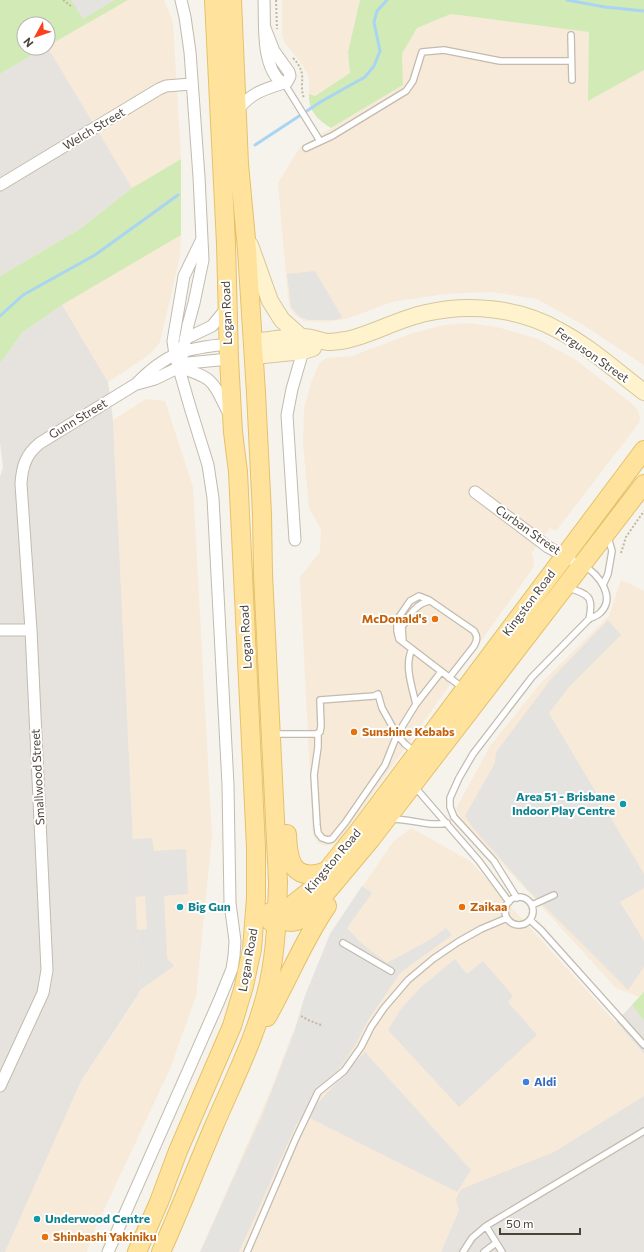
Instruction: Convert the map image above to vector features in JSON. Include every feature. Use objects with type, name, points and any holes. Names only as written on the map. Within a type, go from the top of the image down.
[{"type":"main road","name":"Logan Road","points":[[137,1252],[178,1151],[232,1026],[244,986],[252,949],[256,898],[256,847],[253,776],[238,472],[232,420],[226,309],[226,244],[214,0]]},
{"type":"main road","name":"Logan Road","points":[[161,1252],[248,1048],[261,1013],[269,982],[274,952],[277,917],[278,882],[262,574],[262,514],[246,232],[239,164],[232,0]]},
{"type":"main road","points":[[229,352],[253,349]]},
{"type":"main road","name":"Kingston Road","points":[[644,450],[417,754],[407,779],[386,819],[355,830],[306,916],[298,921],[292,922],[285,921],[277,917],[306,895],[327,871],[355,830],[407,779],[565,588],[644,484]]},
{"type":"main road","points":[[274,795],[284,817],[288,852],[293,866],[305,875],[314,875],[327,871]]},
{"type":"main road","points":[[248,1048],[271,1010],[313,926],[333,896],[361,859],[355,830]]},
{"type":"main road","points":[[252,949],[266,929],[277,917],[256,898]]},
{"type":"street","points":[[181,0],[188,33],[199,177],[203,256],[202,268],[194,303],[185,339],[179,353],[178,367],[202,374],[212,382],[232,420]]},
{"type":"street","points":[[236,112],[242,104],[257,93],[289,81],[289,72],[274,51],[265,28],[264,0]]},
{"type":"street","name":"Welch Street","points":[[0,185],[160,89],[166,86],[191,84]]},
{"type":"street","points":[[246,232],[270,301],[282,320],[302,344],[287,415],[295,540]]},
{"type":"street","points":[[179,353],[173,337],[183,281],[187,268],[202,241]]},
{"type":"street","name":"Ferguson Street","points":[[253,349],[302,344],[308,338],[328,342],[355,338],[412,317],[440,310],[476,308],[509,312],[558,329],[583,345],[644,392]]},
{"type":"street","points":[[185,339],[212,326],[226,309]]},
{"type":"street","name":"Gunn Street","points":[[25,460],[32,450],[40,443],[136,384],[156,366],[179,353],[195,348],[229,352]]},
{"type":"street","name":"Gunn Street","points":[[136,384],[154,379],[178,367],[229,352]]},
{"type":"street","name":"Logan Road","points":[[108,1252],[219,1001],[230,975],[234,956],[234,936],[230,903],[228,785],[213,498],[208,465],[178,367]]},
{"type":"street","name":"Smallwood Street","points":[[0,1086],[43,993],[47,970],[31,630],[21,484],[21,472],[25,460]]},
{"type":"street","name":"Curban Street","points":[[476,492],[548,547],[583,565]]},
{"type":"street","points":[[0,630],[31,630]]},
{"type":"lane","points":[[571,35],[572,80]]},
{"type":"lane","points":[[306,148],[332,136],[407,89],[416,74],[422,52],[444,50],[500,61],[572,61]]},
{"type":"lane","points":[[283,83],[320,141]]},
{"type":"lane","points":[[603,585],[608,574],[612,550],[607,532]]},
{"type":"lane","points":[[517,898],[494,861],[458,822],[450,807],[450,798],[459,778],[473,754],[532,677],[589,619],[600,614],[604,607],[606,597],[603,585],[596,575],[583,565]]},
{"type":"lane","points":[[565,588],[578,591],[589,598],[592,604],[589,619]]},
{"type":"lane","points":[[449,678],[474,646],[477,640],[477,635],[474,631],[430,601],[419,596],[415,597],[410,601],[397,622],[399,639],[430,661],[441,672],[449,678],[465,689]]},
{"type":"lane","points":[[403,643],[402,627],[420,604],[430,601]]},
{"type":"lane","points":[[412,649],[409,655],[409,667],[416,704]]},
{"type":"lane","points":[[417,754],[397,735],[382,708],[378,694],[374,696],[320,700],[321,726],[320,732],[318,733],[318,747],[314,775],[318,833],[322,838],[328,840],[355,830],[397,735],[416,704],[441,672]]},
{"type":"lane","points":[[271,734],[318,733]]},
{"type":"lane","points":[[407,779],[479,861],[509,902]]},
{"type":"lane","points":[[386,819],[411,820],[436,825],[447,823]]},
{"type":"lane","points":[[532,905],[554,895]]},
{"type":"lane","points":[[517,898],[525,899],[532,905],[533,912],[530,920],[527,923],[518,925],[510,921],[507,918],[506,910],[509,902],[517,898]]},
{"type":"lane","points":[[247,1252],[301,1127],[318,1092],[344,1071],[361,1047],[371,1027],[384,1008],[408,980],[458,942],[477,931],[507,918]]},
{"type":"lane","points":[[530,920],[541,930],[644,1045]]},
{"type":"lane","points":[[343,943],[391,971]]},
{"type":"lane","points":[[463,1252],[472,1238],[486,1226],[644,1131]]},
{"type":"lane","points":[[486,1226],[502,1252]]},
{"type":"lane","points":[[484,1252],[496,1243]]},
{"type":"path","points":[[64,0],[71,6]]},
{"type":"path","points":[[620,556],[626,537],[644,511]]},
{"type":"path","points":[[301,1016],[321,1025]]},
{"type":"shaded area","points":[[71,0],[115,0],[83,19]]},
{"type":"shaded area","points":[[128,0],[164,0],[173,23],[181,159],[132,188],[53,56],[56,56],[56,41]]},
{"type":"shaded area","points":[[282,0],[360,0],[348,52],[350,73],[315,96],[309,94],[309,77],[302,64],[284,42],[282,32]]},
{"type":"shaded area","points":[[451,14],[590,32],[589,100],[644,70],[644,365],[585,326],[537,299],[492,292],[444,294],[392,302],[346,319],[324,322],[304,321],[295,315],[290,308],[278,183],[300,147],[403,85],[402,54],[417,28]]},
{"type":"shaded area","points":[[30,56],[53,56],[132,188],[80,229],[0,276],[0,74]]},
{"type":"shaded area","points":[[181,235],[180,256],[160,342],[146,357],[108,382],[62,305]]},
{"type":"shaded area","points":[[315,271],[342,317],[336,320],[308,320],[300,317],[291,307],[287,274]]},
{"type":"shaded area","points":[[62,305],[108,382],[113,420],[140,990],[81,1081],[5,1252],[0,1252],[0,477],[3,467],[0,443],[0,363],[23,332]]},
{"type":"shaded area","points":[[468,323],[497,327],[538,339],[576,360],[635,406],[639,413],[639,423],[556,531],[550,528],[531,554],[534,559],[533,568],[341,838],[334,844],[326,846],[318,843],[313,834],[300,577],[320,552],[321,529],[309,508],[303,443],[304,408],[311,383],[319,364],[323,360],[327,358],[352,356],[413,333],[444,325]]},
{"type":"shaded area","points":[[146,399],[165,401],[193,487],[212,836],[196,996],[170,1069],[92,1235],[87,1252],[5,1252],[81,1081],[138,996],[140,990],[113,420]]},
{"type":"shaded area","points":[[621,580],[644,591],[644,992],[639,997],[616,988],[463,821],[456,809],[490,746],[540,684],[609,616]]},
{"type":"shaded area","points":[[608,620],[621,635],[569,687],[549,713],[644,874],[644,888],[620,902],[644,941],[644,967],[628,990],[527,889],[473,828],[465,816],[495,763],[496,752],[551,679]]},
{"type":"shaded area","points":[[411,828],[470,861],[644,1054],[644,1096],[554,1152],[461,1189],[456,1199],[459,1210],[441,1252],[200,1252],[272,1087],[330,934],[393,842]]},
{"type":"shaded area","points":[[152,838],[154,851],[186,849],[188,894],[164,896],[167,958],[174,966],[140,990],[137,930],[147,929],[145,896],[135,897],[132,839]]},
{"type":"shaded area","points":[[362,886],[372,893],[347,928],[361,943],[387,963],[431,939],[446,928],[452,935],[400,973],[367,1022],[356,1044],[338,1071],[296,1125],[239,1252],[200,1252],[264,1111],[295,1030],[304,998],[330,934]]},
{"type":"shaded area","points":[[455,959],[467,974],[483,961],[513,996],[508,1002],[537,1035],[459,1107],[388,1030],[401,1009],[420,988]]},
{"type":"shaded area","points":[[644,992],[644,1054],[616,1022]]},
{"type":"shaded area","points":[[365,1052],[471,1170],[457,1192],[310,1118],[315,1106]]},
{"type":"shaded area","points":[[644,1096],[644,1252],[441,1252],[459,1210],[456,1199],[461,1189],[554,1152]]},
{"type":"green space","points":[[0,0],[128,0],[56,41],[56,16],[16,16],[16,56],[30,56],[0,74]]},
{"type":"green space","points":[[360,0],[644,0],[644,70],[588,101],[589,32],[451,14],[417,28],[402,54],[403,85],[331,128],[322,122],[312,110],[309,94],[315,96],[350,73],[348,52]]},
{"type":"green space","points":[[181,159],[181,235],[62,305],[23,332],[0,363],[0,276],[80,229],[132,188]]},
{"type":"green space","points":[[644,992],[644,1020],[632,1005]]},
{"type":"waterway","points":[[255,145],[322,101],[365,77],[374,66],[380,51],[374,22],[377,11],[387,0]]},
{"type":"waterway","points":[[567,0],[605,7],[644,11]]},
{"type":"waterway","points":[[0,316],[23,295],[95,255],[178,195]]},
{"type":"place","name":"McDonald's","points":[[435,619]]},
{"type":"place","name":"Sunshine Kebabs","points":[[354,732]]},
{"type":"place","name":"Area 51 - Brisbane Indoor Play Centre","points":[[623,804]]},
{"type":"place","name":"Big Gun","points":[[180,907]]},
{"type":"place","name":"Zaikaa","points":[[462,907]]},
{"type":"place","name":"Aldi","points":[[526,1082]]},
{"type":"place","name":"Underwood Centre","points":[[37,1219]]},
{"type":"place","name":"Shinbashi Yakiniku","points":[[45,1237]]}]
